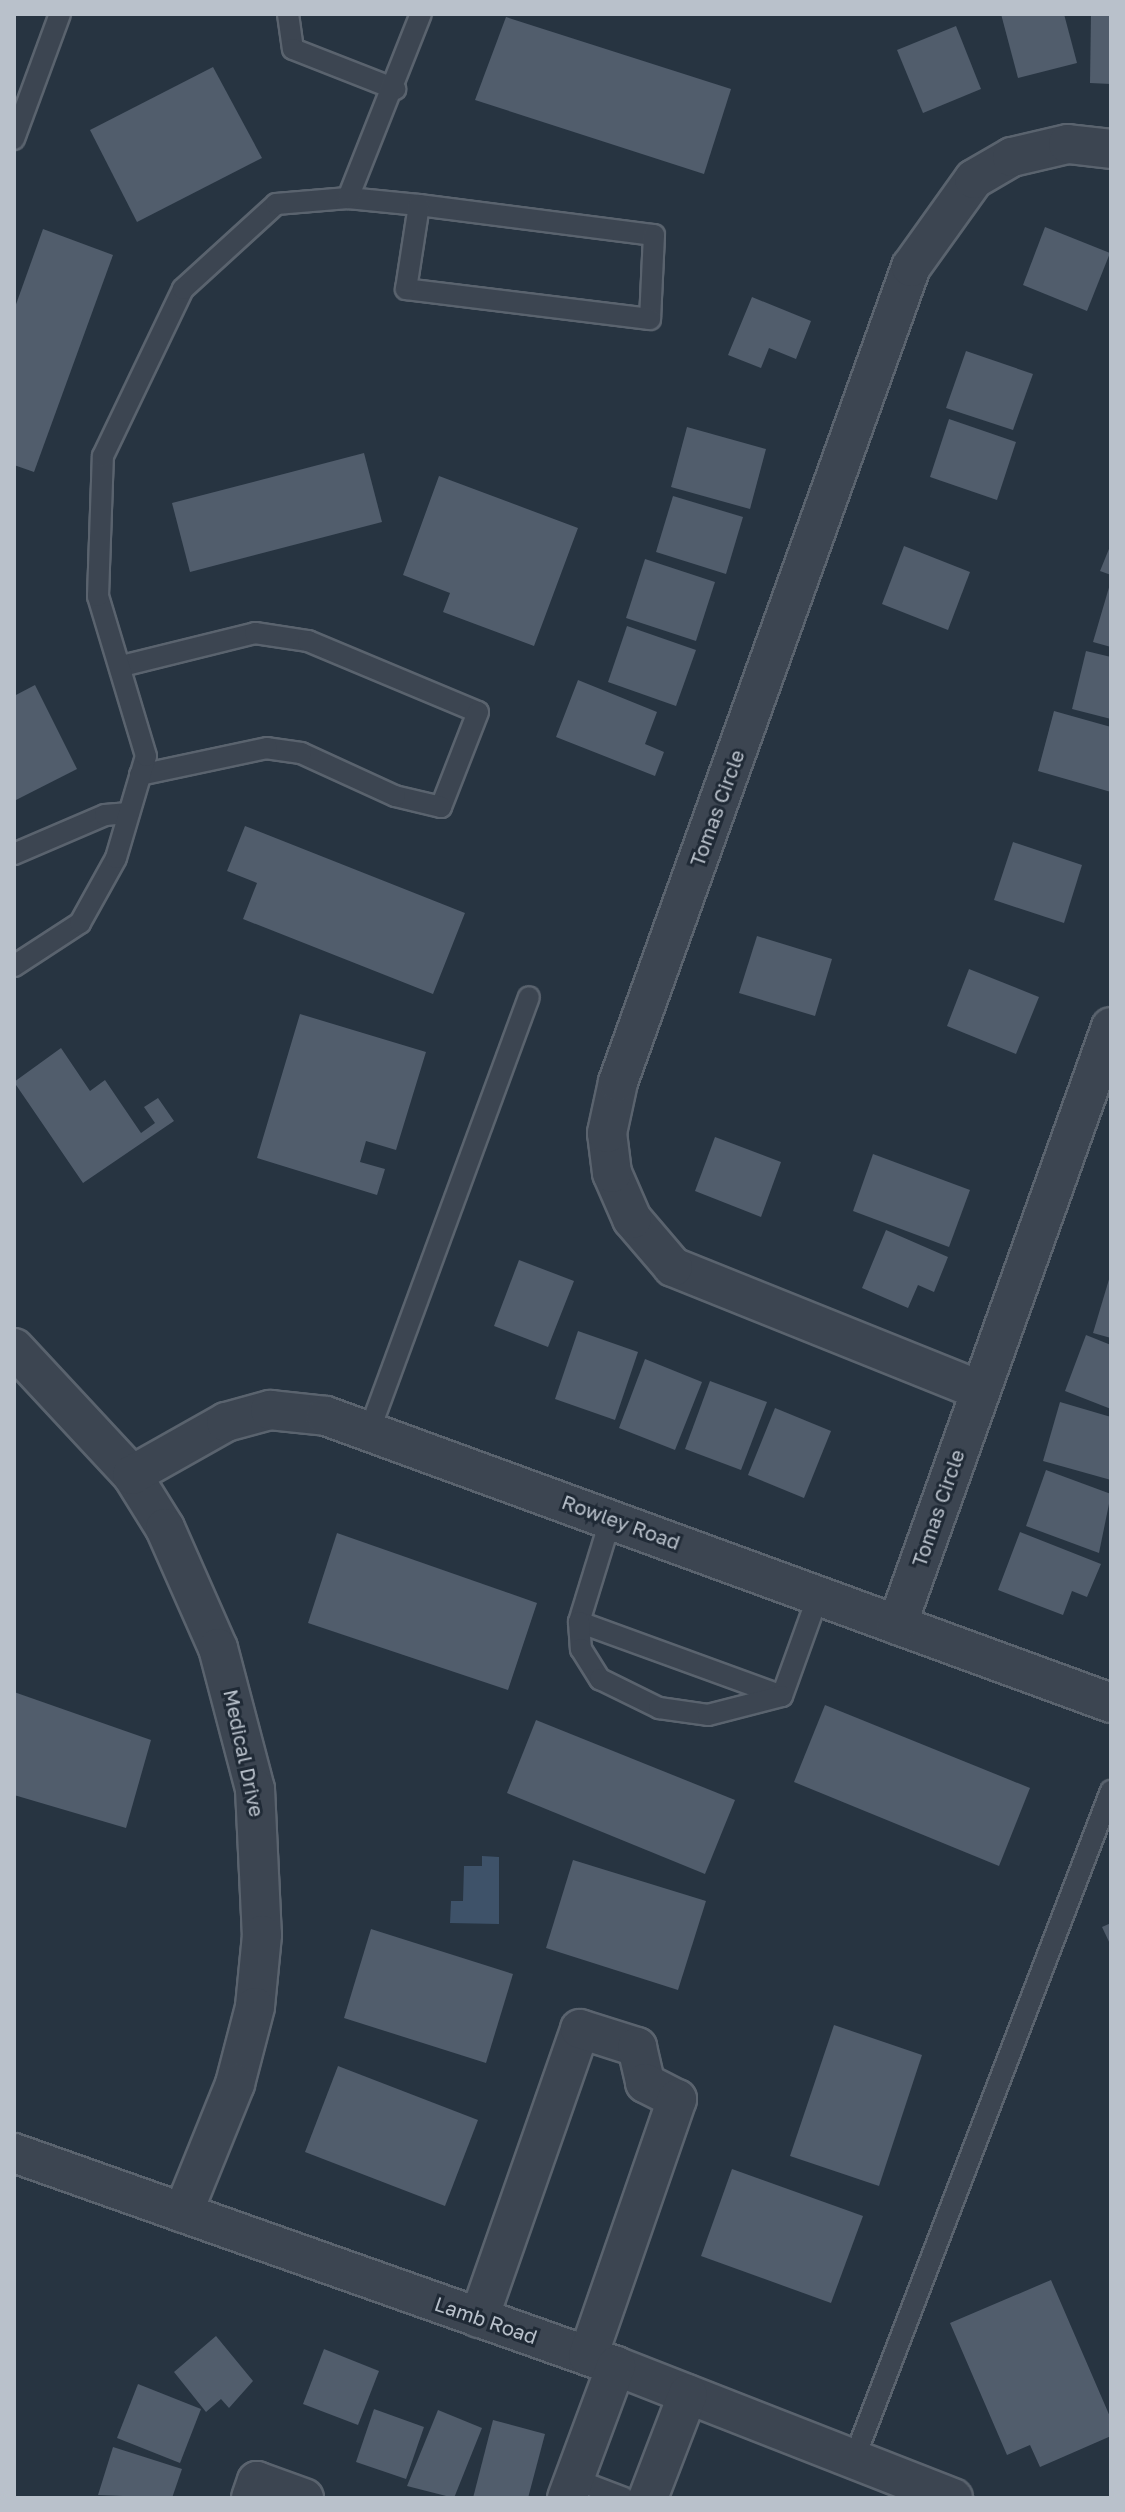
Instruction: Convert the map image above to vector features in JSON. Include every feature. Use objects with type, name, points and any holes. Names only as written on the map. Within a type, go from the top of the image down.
[{"type":"street","name":"Tomas Circle","points":[[979,1390],[673,1267],[632,1219],[612,1173],[607,1133],[618,1082],[911,267],[974,179],[1012,157],[1068,144],[1111,149]]},
{"type":"street","name":"Tomas Circle","points":[[897,1625],[1111,1027]]},
{"type":"street","name":"Medical Drive","points":[[14,1348],[132,1475],[165,1528],[218,1648],[241,1717],[263,1861],[255,2007],[235,2084],[183,2213]]},
{"type":"street","name":"Rowley Road","points":[[132,1475],[226,1422],[270,1410],[370,1429],[1111,1703]]},
{"type":"street","points":[[479,2318],[580,2029],[637,2047],[645,2083],[677,2099],[602,2361],[570,2488]]},
{"type":"street","name":"Lamb Road","points":[[14,2153],[602,2361],[953,2498]]},
{"type":"street","points":[[648,2498],[688,2394]]},
{"type":"street","points":[[251,2498],[257,2481],[304,2498]]},
{"type":"lane","points":[[14,139],[60,14]]},
{"type":"lane","points":[[288,14],[293,49],[395,89]]},
{"type":"lane","points":[[348,198],[395,89],[421,14]]},
{"type":"lane","points":[[14,966],[80,923],[116,858],[146,756],[122,666],[98,596],[103,456],[154,342],[183,289],[276,204],[348,198],[419,205],[654,235],[650,319],[406,289],[419,205]]},
{"type":"lane","points":[[122,666],[255,633],[308,641],[478,712],[441,807],[395,796],[301,753],[267,748],[140,775]]},
{"type":"lane","points":[[14,854],[105,815],[129,813]]},
{"type":"lane","points":[[370,1429],[529,997]]},
{"type":"lane","points":[[611,1518],[579,1622],[581,1649],[600,1679],[659,1708],[708,1715],[782,1696]]},
{"type":"lane","points":[[782,1696],[818,1596]]},
{"type":"lane","points":[[579,1622],[782,1696]]},
{"type":"lane","points":[[854,2459],[1111,1791]]},
{"type":"lane","points":[[570,2488],[624,2498]]},
{"type":"water","points":[[482,1856],[499,1857],[499,1924],[450,1923],[451,1901],[463,1901],[464,1866],[482,1866]]},
{"type":"building","points":[[1001,14],[1064,14],[1077,63],[1018,78]]},
{"type":"building","points":[[1091,14],[1111,14],[1111,84],[1090,83]]},
{"type":"building","points":[[506,17],[731,89],[704,174],[475,100]]},
{"type":"building","points":[[956,26],[981,89],[923,113],[897,50]]},
{"type":"building","points":[[213,67],[262,158],[137,222],[90,130]]},
{"type":"building","points":[[1045,227],[1110,253],[1087,311],[1023,285]]},
{"type":"building","points":[[43,229],[113,255],[34,472],[14,465],[14,310]]},
{"type":"building","points":[[752,297],[811,321],[796,359],[769,348],[761,368],[728,355]]},
{"type":"building","points":[[966,351],[1033,374],[1013,430],[946,408]]},
{"type":"building","points":[[949,419],[1016,442],[997,500],[930,477]]},
{"type":"building","points":[[687,427],[766,449],[750,509],[671,487]]},
{"type":"building","points":[[364,453],[382,522],[190,572],[172,503]]},
{"type":"building","points":[[439,476],[578,528],[534,646],[443,612],[450,593],[403,575]]},
{"type":"building","points":[[673,496],[743,517],[726,574],[656,552]]},
{"type":"building","points":[[1111,544],[1111,575],[1100,571]]},
{"type":"building","points":[[904,546],[970,572],[948,630],[882,604]]},
{"type":"building","points":[[645,559],[715,582],[696,641],[626,618]]},
{"type":"building","points":[[1111,584],[1111,647],[1093,642]]},
{"type":"building","points":[[627,626],[696,650],[676,706],[608,682]]},
{"type":"building","points":[[1086,651],[1111,657],[1111,719],[1072,709]]},
{"type":"building","points":[[578,680],[657,712],[645,744],[664,752],[655,776],[556,737]]},
{"type":"building","points":[[35,685],[77,769],[14,801],[14,696]]},
{"type":"building","points":[[1054,711],[1111,727],[1111,792],[1038,771]]},
{"type":"building","points":[[245,826],[465,913],[433,994],[243,919],[257,883],[227,871]]},
{"type":"building","points":[[1013,842],[1082,865],[1064,923],[994,900]]},
{"type":"building","points":[[757,936],[832,959],[815,1016],[739,993]]},
{"type":"building","points":[[969,969],[1039,997],[1016,1054],[947,1026]]},
{"type":"building","points":[[300,1014],[426,1052],[396,1150],[366,1141],[360,1162],[385,1169],[377,1195],[257,1158]]},
{"type":"building","points":[[61,1048],[90,1091],[105,1080],[141,1133],[155,1123],[144,1107],[158,1098],[174,1121],[83,1183],[14,1082]]},
{"type":"building","points":[[715,1137],[781,1162],[761,1217],[695,1191]]},
{"type":"building","points":[[873,1154],[970,1190],[949,1247],[853,1211]]},
{"type":"building","points":[[886,1230],[948,1257],[934,1292],[918,1285],[908,1308],[862,1288]]},
{"type":"building","points":[[519,1260],[574,1281],[548,1347],[494,1326]]},
{"type":"building","points":[[1111,1276],[1111,1338],[1093,1333]]},
{"type":"building","points":[[578,1331],[638,1352],[615,1420],[555,1399]]},
{"type":"building","points":[[1086,1335],[1111,1345],[1111,1409],[1065,1391]]},
{"type":"building","points":[[645,1359],[702,1382],[675,1450],[619,1428]]},
{"type":"building","points":[[710,1381],[767,1402],[741,1470],[685,1449]]},
{"type":"building","points":[[1060,1402],[1111,1417],[1111,1480],[1043,1461]]},
{"type":"building","points":[[775,1408],[831,1431],[804,1498],[748,1475]]},
{"type":"building","points":[[1046,1470],[1111,1494],[1099,1553],[1026,1526]]},
{"type":"building","points":[[1020,1532],[1101,1564],[1087,1597],[1072,1591],[1063,1615],[998,1590]]},
{"type":"building","points":[[337,1533],[537,1603],[508,1690],[308,1623]]},
{"type":"building","points":[[14,1692],[151,1740],[126,1828],[14,1795]]},
{"type":"building","points":[[825,1705],[1030,1788],[999,1866],[794,1782]]},
{"type":"building","points":[[536,1720],[735,1800],[705,1874],[507,1793]]},
{"type":"building","points":[[573,1860],[706,1901],[678,1990],[546,1948]]},
{"type":"building","points":[[1111,1923],[1111,1946],[1102,1927]]},
{"type":"building","points":[[371,1929],[513,1974],[486,2063],[344,2018]]},
{"type":"building","points":[[834,2025],[922,2055],[879,2186],[790,2156]]},
{"type":"building","points":[[338,2066],[478,2120],[445,2206],[305,2152]]},
{"type":"building","points":[[732,2169],[863,2216],[831,2303],[701,2256]]},
{"type":"building","points":[[1051,2280],[1111,2419],[1111,2436],[1040,2467],[1030,2445],[1007,2455],[950,2323]]},
{"type":"building","points":[[216,2336],[253,2381],[229,2408],[221,2399],[206,2412],[174,2372]]},
{"type":"building","points":[[324,2349],[379,2371],[358,2425],[303,2404]]},
{"type":"building","points":[[138,2384],[201,2409],[180,2463],[117,2438]]},
{"type":"building","points":[[374,2409],[424,2427],[406,2479],[356,2462]]},
{"type":"building","points":[[438,2410],[482,2428],[454,2498],[407,2486]]},
{"type":"building","points":[[493,2420],[545,2434],[528,2498],[473,2498]]},
{"type":"building","points":[[113,2447],[182,2469],[172,2498],[98,2495]]}]
